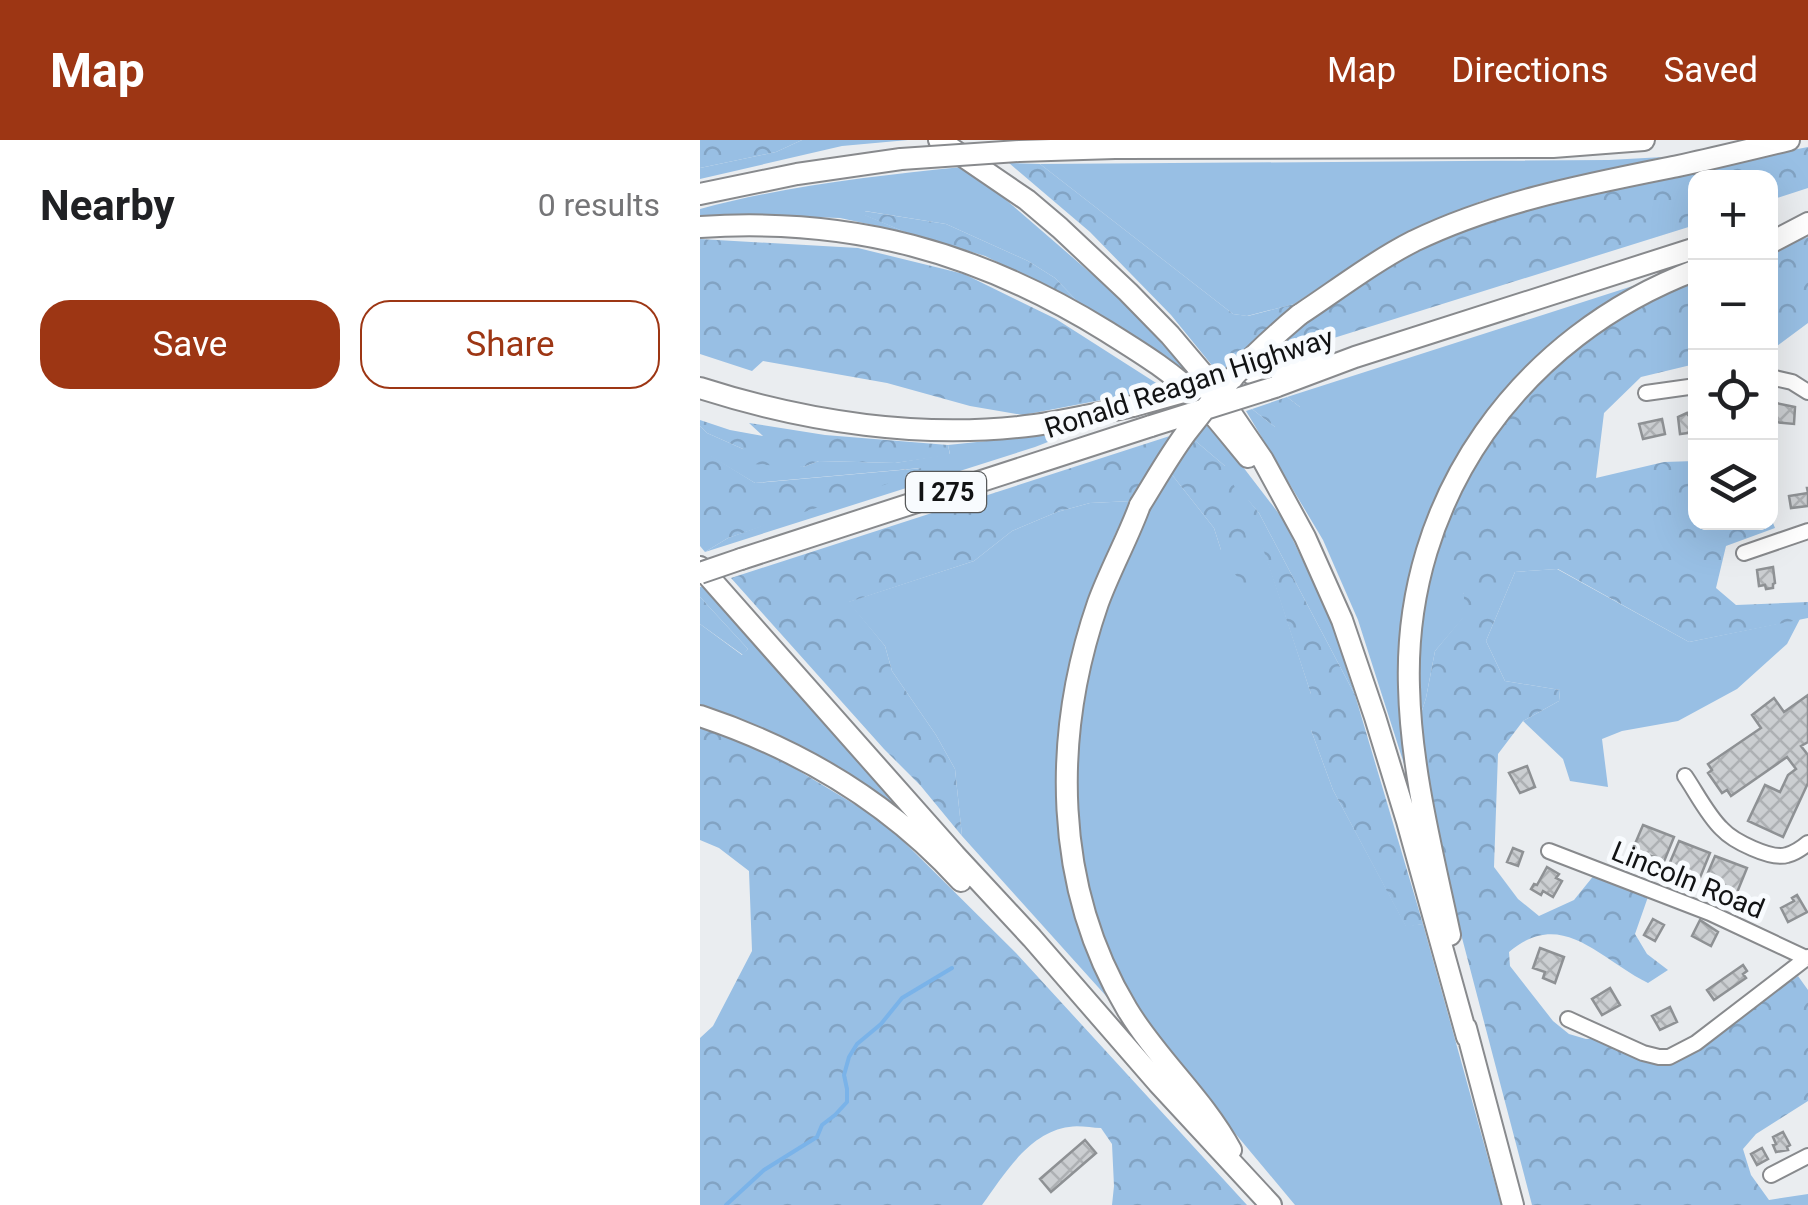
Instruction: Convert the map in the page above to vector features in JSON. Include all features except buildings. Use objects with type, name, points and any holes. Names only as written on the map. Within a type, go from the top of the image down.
[{"type":"highway","points":[[939,140],[1027,200],[1170,336],[1230,410],[1263,460],[1310,546],[1342,620],[1375,717],[1513,1205]]},
{"type":"highway","points":[[1360,140],[1401,147]]},
{"type":"highway","points":[[700,194],[796,174],[901,159],[1019,150],[1552,147],[1644,140]]},
{"type":"highway","points":[[1245,1175],[1215,1121],[1164,1061],[1124,1005],[1085,914],[1067,829],[1066,755],[1077,678],[1099,601],[1140,505],[1184,436],[1232,378],[1299,315],[1386,256],[1495,209],[1568,188],[1790,140]]},
{"type":"highway","points":[[1778,223],[1808,214]]},
{"type":"highway","points":[[1778,239],[1808,223]]},
{"type":"highway","points":[[700,227],[814,227],[902,242],[975,265],[1048,297],[1142,353],[1196,396],[1290,509]]},
{"type":"highway","name":"Ronald Reagan Highway","points":[[700,570],[1688,251]]},
{"type":"highway","points":[[1467,1037],[1411,720],[1409,652],[1424,559],[1449,490],[1467,458],[1524,382],[1606,314],[1688,274]]},
{"type":"highway","points":[[700,388],[768,407],[872,425],[929,429],[1032,425],[1133,406],[1274,367],[1355,357]]},
{"type":"highway","points":[[700,570],[1271,1205]]},
{"type":"highway","points":[[700,716],[770,742],[855,790],[920,840],[1002,923],[1054,964]]},
{"type":"street","points":[[1778,379],[1808,392]]},
{"type":"street","points":[[1646,393],[1688,387]]},
{"type":"street","points":[[1744,552],[1808,531]]},
{"type":"street","points":[[1686,776],[1722,830],[1771,856],[1787,856],[1806,848]]},
{"type":"street","name":"Lincoln Road","points":[[1549,850],[1710,913],[1807,957]]},
{"type":"street","points":[[1568,1019],[1659,1057],[1675,1055],[1807,957]]},
{"type":"street","points":[[1770,1175],[1808,1156]]},
{"type":"green space","points":[[700,140],[802,140],[776,152],[700,168]]},
{"type":"green space","points":[[802,140],[908,140],[842,146],[700,179],[700,168],[776,152]]},
{"type":"green space","points":[[1808,147],[1808,188],[1778,198],[1778,170],[1689,170]]},
{"type":"green space","points":[[1663,157],[1481,201],[1380,248],[1294,304],[1247,316],[1233,314],[1040,164],[1609,160]]},
{"type":"green space","points":[[1009,163],[1040,164],[1233,314],[1248,316],[1294,304],[1228,371],[1219,374],[1171,315],[1090,232]]},
{"type":"green space","points":[[962,167],[975,173],[1131,308],[1194,380],[1077,301],[1055,278],[1028,261],[946,224],[865,211],[865,215],[905,232],[840,218],[744,215],[700,219],[700,209],[764,194]]},
{"type":"green space","points":[[1688,170],[1688,227],[1257,362],[1355,281],[1469,225],[1586,190]]},
{"type":"green space","points":[[864,211],[946,224],[1028,261],[1055,278],[1077,301],[985,256],[905,232],[864,215]]},
{"type":"green space","points":[[1808,237],[1808,323],[1778,345],[1778,260],[1778,247]]},
{"type":"green space","points":[[700,239],[858,248],[964,274],[1056,319],[1164,388],[1023,415],[970,406],[887,383],[763,361],[752,371],[700,354]]},
{"type":"green space","points":[[1688,282],[1688,366],[1641,377],[1604,413],[1596,478],[1664,462],[1688,461],[1688,530],[1770,530],[1726,546],[1716,588],[1736,605],[1808,602],[1808,618],[1689,642],[1558,569],[1515,572],[1486,641],[1505,681],[1560,690],[1559,701],[1523,721],[1498,754],[1494,867],[1518,899],[1539,916],[1574,900],[1595,874],[1649,894],[1635,934],[1647,954],[1668,970],[1648,983],[1580,942],[1546,934],[1528,939],[1509,952],[1510,966],[1553,1021],[1569,1034],[1601,1038],[1648,1060],[1686,1054],[1798,976],[1808,990],[1808,1101],[1756,1134],[1743,1149],[1751,1175],[1769,1200],[1808,1194],[1808,1205],[1532,1205],[1461,934],[1419,720],[1435,651],[1464,616],[1464,594],[1446,571],[1442,528],[1460,488],[1511,407],[1609,320]]},
{"type":"green space","points":[[1642,283],[1582,318],[1538,355],[1486,415],[1417,556],[1412,789],[1358,620],[1323,540],[1246,411],[1252,409],[1275,427],[1300,407],[1287,397]]},
{"type":"green space","points":[[1287,397],[1300,407],[1299,423],[1292,435],[1252,409]]},
{"type":"green space","points":[[700,420],[763,436],[749,423],[825,435],[948,445],[950,455],[895,463],[819,461],[803,467],[751,464],[743,449],[707,433]]},
{"type":"green space","points":[[1200,425],[1206,425],[1230,450],[1283,519],[1330,618],[1355,695],[1259,513],[1248,500],[1311,694],[1311,730],[1333,790],[1406,926],[1423,924],[1501,1205],[1295,1205],[1178,1065],[1127,993],[1088,898],[1079,856],[1074,758],[1089,653],[1144,512],[1169,471],[1214,528],[1221,550],[1225,466],[1192,438]]},
{"type":"green space","points":[[700,426],[743,449],[803,467],[819,461],[895,463],[950,454],[948,445],[1084,428],[705,552],[728,538],[921,468],[755,483],[700,452]]},
{"type":"green space","points":[[1176,434],[1132,501],[1090,503],[1057,512],[1012,531],[974,561],[849,602],[885,646],[892,671],[955,769],[962,836],[731,578]]},
{"type":"green space","points":[[1192,438],[1225,466],[1237,492],[1255,583],[1244,584],[1233,572],[1214,528],[1169,471]]},
{"type":"green space","points":[[700,452],[755,483],[923,468],[919,473],[728,538],[705,552],[700,546]]},
{"type":"green space","points":[[1246,497],[1259,513],[1355,695],[1423,924],[1406,927],[1333,790],[1311,730],[1311,694]]},
{"type":"green space","points":[[1132,501],[1115,534],[1084,617],[1057,747],[1068,886],[1087,945],[1125,1017],[962,836],[955,769],[892,671],[885,646],[848,602],[974,561],[1012,531],[1057,512],[1090,503]]},
{"type":"green space","points":[[1442,528],[1464,594],[1464,617],[1435,651],[1419,720],[1417,652],[1427,584]]},
{"type":"green space","points":[[1557,569],[1689,642],[1800,619],[1787,644],[1737,689],[1678,721],[1622,731],[1602,739],[1608,787],[1570,781],[1563,759],[1523,721],[1559,701],[1560,690],[1505,681],[1486,641],[1515,572]]},
{"type":"green space","points":[[703,586],[916,826],[875,792],[760,728],[700,707],[700,624],[742,655],[748,649],[700,597]]},
{"type":"green space","points":[[700,597],[748,649],[743,655],[700,624]]},
{"type":"green space","points":[[700,727],[756,745],[884,822],[1016,953],[1247,1205],[1112,1205],[1112,1144],[1101,1128],[1077,1126],[1055,1131],[1030,1146],[982,1205],[700,1205],[700,1038],[713,1026],[752,951],[749,871],[719,848],[700,840]]},
{"type":"waterway","points":[[726,1205],[764,1170],[817,1137],[822,1125],[847,1102],[844,1075],[857,1044],[881,1024],[902,998],[952,968]]}]
